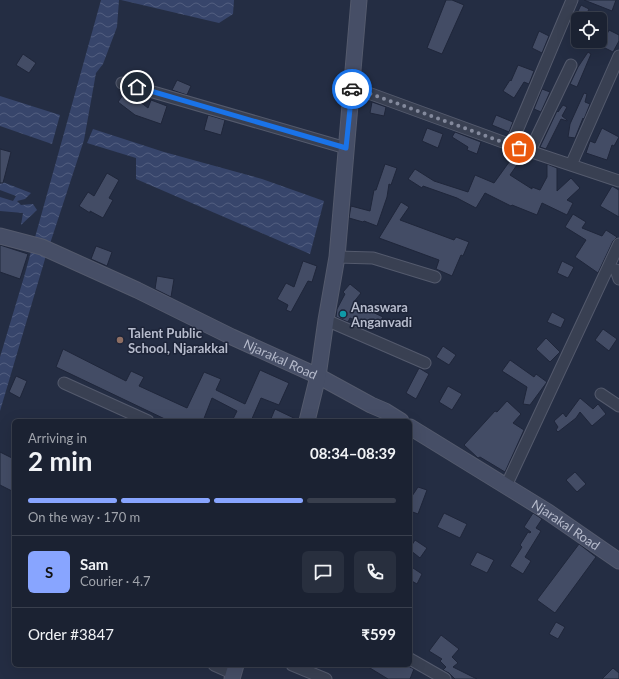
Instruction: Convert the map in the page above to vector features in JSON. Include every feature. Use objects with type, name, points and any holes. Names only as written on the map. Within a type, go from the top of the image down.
[{"type":"main road","points":[[307,419],[318,376],[337,257],[360,0]]},
{"type":"main road","name":"Njarakal Road","points":[[0,236],[42,247],[137,290],[232,337],[318,376],[371,405],[386,411],[398,419]]},
{"type":"main road","name":"Njarakal Road","points":[[412,427],[548,512],[619,561]]},
{"type":"street","points":[[511,145],[572,0]]},
{"type":"street","points":[[572,165],[619,56]]},
{"type":"street","points":[[530,151],[571,65]]},
{"type":"street","points":[[122,83],[346,148]]},
{"type":"street","points":[[352,87],[511,145],[619,181]]},
{"type":"street","points":[[506,486],[619,244]]},
{"type":"street","points":[[337,257],[373,258],[435,277]]},
{"type":"street","points":[[326,320],[425,363]]},
{"type":"street","points":[[64,383],[144,419]]},
{"type":"street","points":[[601,394],[619,406]]},
{"type":"street","points":[[412,660],[445,679]]},
{"type":"street","points":[[219,667],[234,673]]},
{"type":"street","points":[[297,667],[326,679]]},
{"type":"water","points":[[101,0],[119,0],[117,27],[103,64],[96,73],[84,140],[45,259],[0,411],[0,357],[24,277]]},
{"type":"water","points":[[121,0],[234,0],[233,14],[219,23]]},
{"type":"water","points":[[0,96],[60,115],[52,144],[0,126]]},
{"type":"water","points":[[93,129],[164,152],[262,179],[324,201],[310,254],[136,179],[136,158],[87,143]]},
{"type":"water","points":[[0,181],[31,193],[25,199],[17,201],[21,205],[33,204],[37,210],[21,225],[23,213],[0,211],[0,197],[13,201],[16,196],[0,190]]},
{"type":"building","points":[[446,0],[452,0],[464,5],[442,54],[427,48]]},
{"type":"building","points":[[584,0],[616,0],[612,11]]},
{"type":"building","points":[[581,5],[589,9],[588,12],[578,12]]},
{"type":"building","points":[[609,30],[619,35],[619,41],[613,52],[605,48],[607,48],[607,34]]},
{"type":"building","points":[[539,31],[549,36],[542,53],[532,48]]},
{"type":"building","points":[[588,52],[591,54],[577,87],[570,84],[578,67]]},
{"type":"building","points":[[23,54],[36,63],[29,73],[16,65]]},
{"type":"building","points":[[518,65],[534,71],[529,84],[524,82],[514,98],[503,91],[510,80],[511,81]]},
{"type":"building","points":[[177,80],[191,86],[187,95],[172,90]]},
{"type":"building","points":[[542,89],[550,92],[541,112],[534,109]]},
{"type":"building","points":[[126,91],[148,108],[151,100],[167,106],[161,124],[135,115],[118,102]]},
{"type":"building","points":[[584,93],[587,94],[585,102],[590,104],[575,138],[568,137],[570,124]]},
{"type":"building","points":[[372,102],[386,107],[384,116],[370,113]]},
{"type":"building","points":[[563,105],[567,107],[562,116],[567,121],[561,119],[546,149],[540,147],[557,111],[558,112]]},
{"type":"building","points":[[208,115],[225,120],[221,135],[204,130]]},
{"type":"building","points":[[496,115],[513,122],[509,132],[492,125]]},
{"type":"building","points":[[427,128],[443,134],[438,148],[422,141]]},
{"type":"building","points":[[602,128],[619,137],[614,146],[612,145],[607,160],[586,153],[590,141],[595,143]]},
{"type":"building","points":[[455,132],[481,142],[477,154],[467,150],[468,147],[452,137]]},
{"type":"building","points":[[0,149],[11,152],[3,183],[0,183]]},
{"type":"building","points":[[512,158],[519,162],[510,175],[532,189],[532,187],[540,190],[547,177],[547,164],[557,168],[557,191],[571,178],[580,188],[567,200],[573,203],[567,215],[542,203],[537,215],[512,205],[511,206],[485,193],[476,208],[457,198],[423,186],[422,188],[408,179],[415,169],[434,181],[468,192],[475,175],[494,183]]},
{"type":"building","points":[[385,164],[397,168],[391,185],[389,184],[387,197],[377,226],[364,221],[349,218],[351,206],[370,211],[374,190],[376,190]]},
{"type":"building","points":[[107,173],[119,180],[109,198],[113,200],[103,218],[90,211],[90,213],[79,206],[88,192],[94,196]]},
{"type":"building","points":[[612,186],[619,190],[619,217],[600,206]]},
{"type":"building","points":[[401,202],[409,207],[400,220],[454,240],[456,237],[469,242],[463,256],[461,255],[452,276],[436,269],[439,260],[379,238]]},
{"type":"building","points":[[573,214],[586,222],[582,228],[602,236],[606,230],[617,237],[613,241],[598,273],[575,257],[586,240],[565,227]]},
{"type":"building","points":[[0,245],[28,254],[20,279],[0,272]]},
{"type":"building","points":[[96,246],[112,252],[107,266],[91,259]]},
{"type":"building","points":[[303,261],[317,266],[312,282],[308,281],[291,312],[286,310],[288,305],[277,299],[286,283],[294,287]]},
{"type":"building","points":[[562,261],[574,267],[568,278],[557,273]]},
{"type":"building","points":[[157,276],[174,279],[171,297],[155,289]]},
{"type":"building","points":[[350,284],[361,293],[353,303],[383,317],[376,330],[350,318],[348,322],[336,317],[337,309],[345,294],[343,292]]},
{"type":"building","points":[[552,312],[565,319],[561,328],[547,322]]},
{"type":"building","points":[[603,329],[617,339],[609,351],[595,340]]},
{"type":"building","points":[[546,338],[560,352],[550,362],[536,349]]},
{"type":"building","points":[[443,346],[456,355],[449,365],[436,357]]},
{"type":"building","name":"Talent Public School, Njarakkal","points":[[63,349],[126,381],[131,371],[144,377],[139,386],[187,408],[204,372],[221,379],[216,390],[245,404],[260,370],[289,383],[279,405],[261,398],[252,419],[233,419],[237,411],[212,398],[204,419],[165,419],[56,367]]},
{"type":"building","points":[[510,360],[534,377],[536,374],[547,382],[530,405],[523,404],[527,387],[502,371]]},
{"type":"building","points":[[419,368],[429,374],[416,399],[406,393]]},
{"type":"building","points":[[16,376],[27,381],[20,398],[9,392]]},
{"type":"building","points":[[448,386],[462,394],[452,410],[439,402]]},
{"type":"building","points":[[580,398],[593,409],[598,404],[606,414],[592,426],[580,412],[576,418],[558,432],[556,430],[558,427],[554,421],[563,413],[566,417]]},
{"type":"building","points":[[507,401],[521,414],[513,423],[524,430],[505,472],[480,457],[478,458],[464,445],[495,411],[497,412]]},
{"type":"building","points":[[275,409],[296,419],[271,419]]},
{"type":"building","points":[[0,452],[12,458],[12,491],[0,485]]},
{"type":"building","points":[[575,472],[586,484],[577,492],[566,480]]},
{"type":"building","points":[[418,487],[427,490],[418,514],[412,512],[412,496]]},
{"type":"building","points":[[444,513],[467,524],[460,538],[437,527]]},
{"type":"building","points":[[533,513],[542,519],[536,528],[541,531],[525,557],[531,561],[523,574],[510,566],[522,547],[520,545],[528,532],[531,532],[524,527]]},
{"type":"building","points":[[415,540],[427,548],[420,558],[412,552],[412,545]]},
{"type":"building","points":[[579,544],[596,557],[555,613],[537,600]]},
{"type":"building","points":[[477,552],[494,560],[487,573],[470,565]]},
{"type":"building","points":[[412,567],[422,574],[417,584],[412,581]]},
{"type":"building","points":[[556,622],[565,627],[558,639],[549,634]]},
{"type":"building","points":[[441,635],[459,649],[452,657],[458,663],[453,667],[477,679],[455,679],[443,670],[446,667],[440,661],[442,659],[429,651]]},
{"type":"building","points":[[368,667],[410,667],[414,669],[410,679],[388,679]]},
{"type":"building","points":[[613,668],[619,673],[619,679],[602,679]]},
{"type":"way so far","points":[[352,89],[352,87],[519,148]]},
{"type":"place","name":"Anaswara Anganvadi","points":[[343,314]]},
{"type":"place","name":"Talent Public School, Njarakkal","points":[[120,340]]},
{"type":"route","points":[[137,87],[346,148],[352,89]]}]
